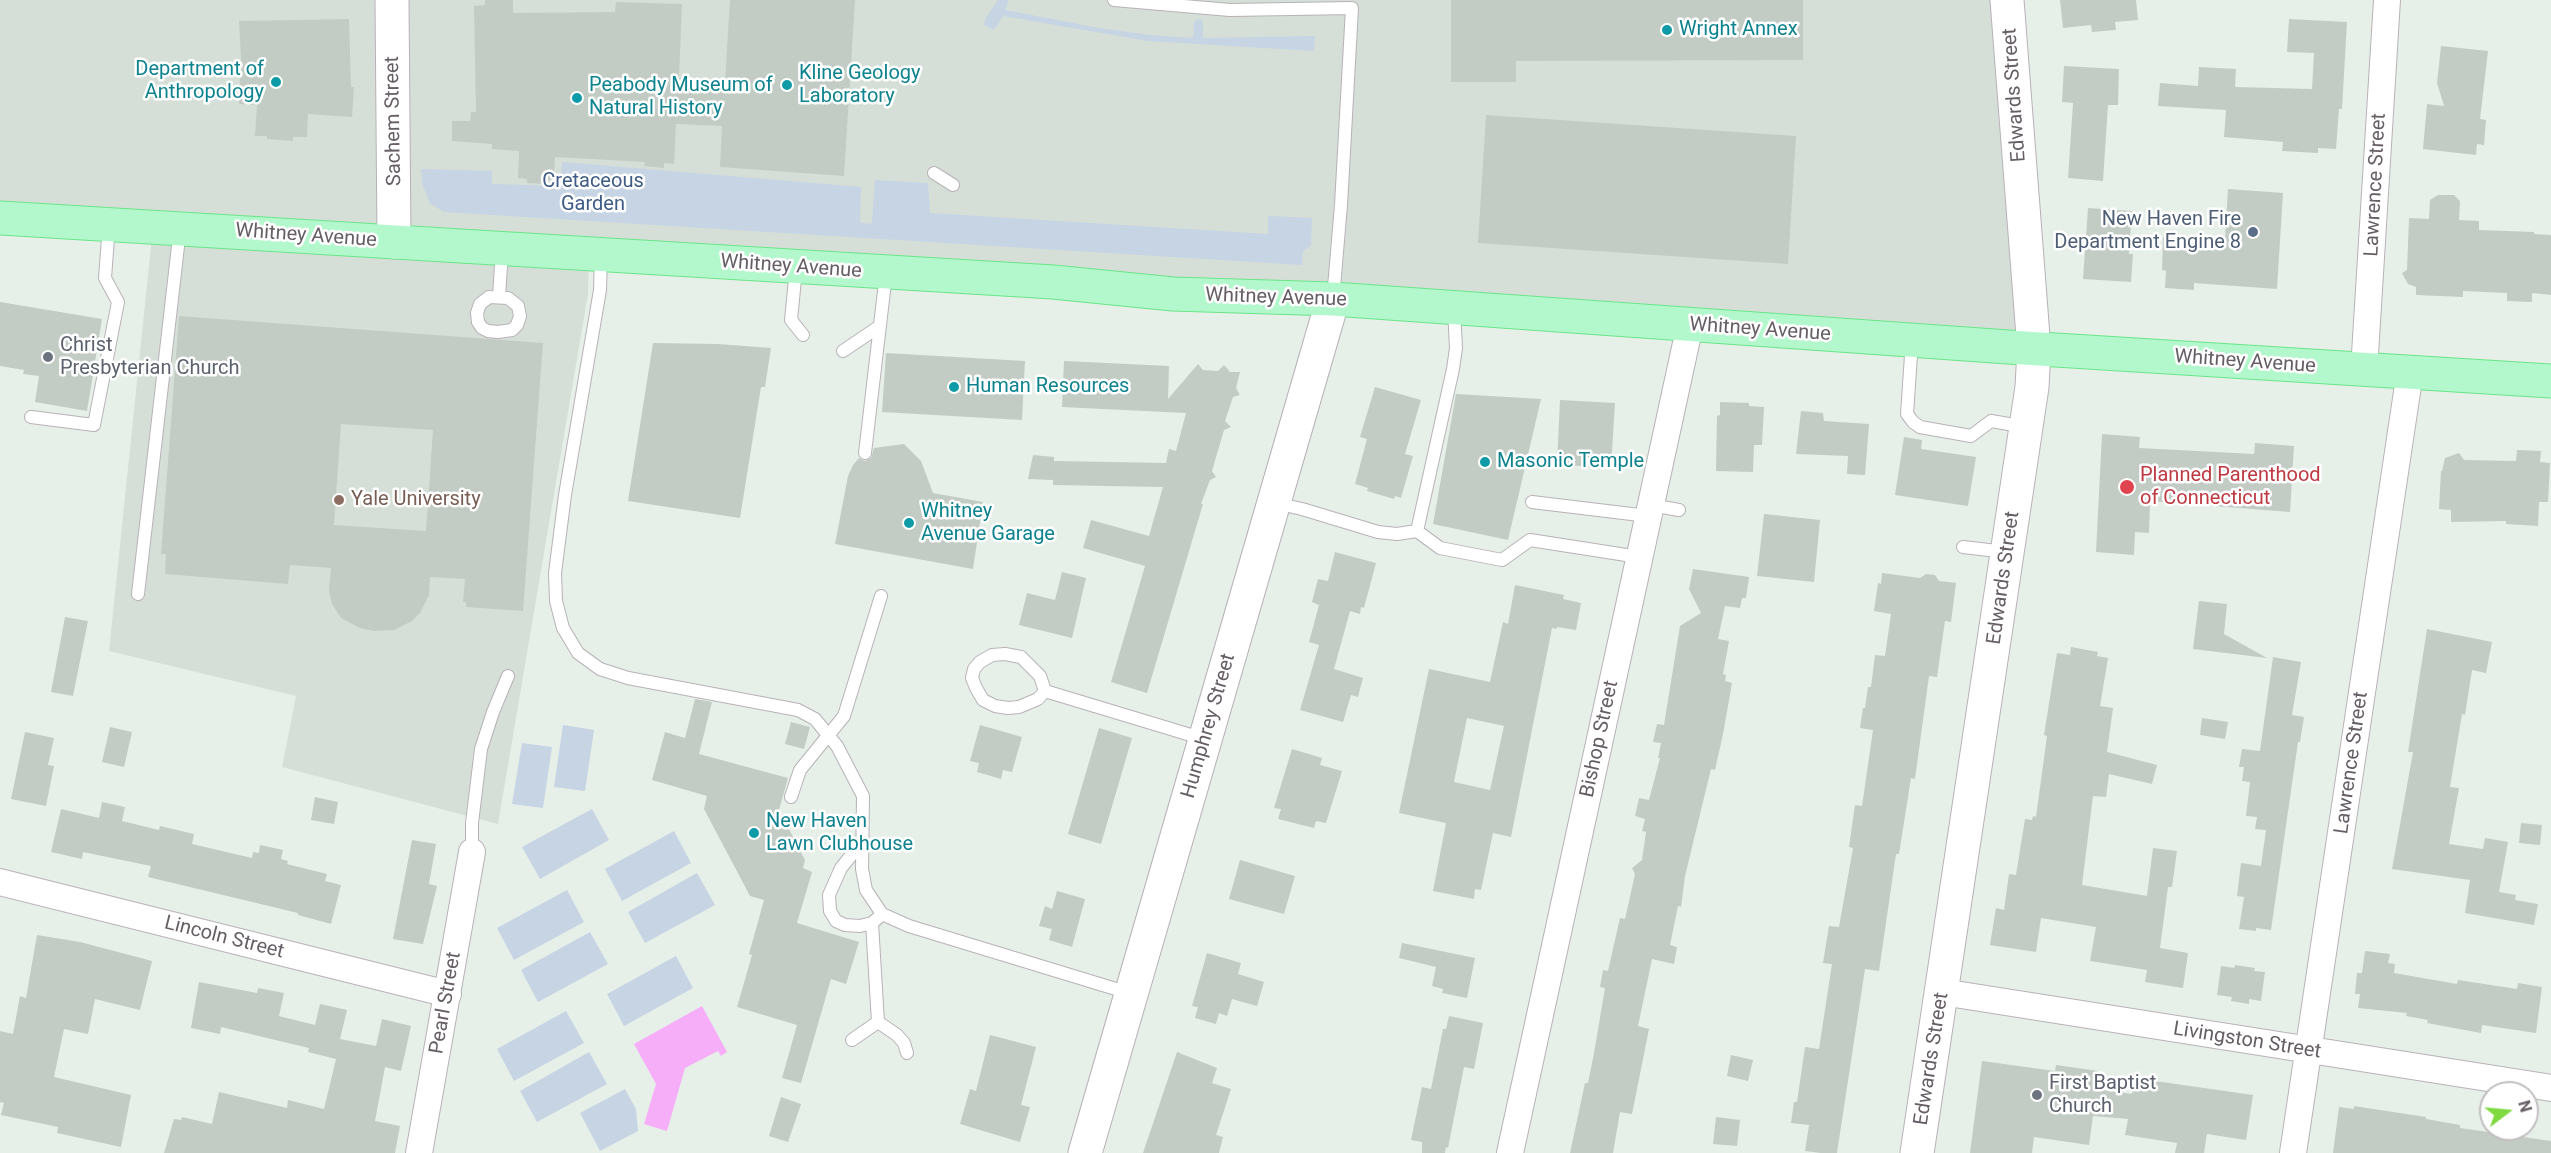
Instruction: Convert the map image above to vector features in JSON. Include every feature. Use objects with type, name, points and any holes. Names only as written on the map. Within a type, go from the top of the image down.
[{"type":"main road","name":"Whitney Avenue","points":[[0,218],[1053,282],[1173,294],[1333,300],[2034,349],[2551,381]]},
{"type":"street","name":"Sachem Street","points":[[392,0],[394,242]]},
{"type":"street","name":"Edwards Street","points":[[1917,1153],[2008,552],[2026,428],[2034,349],[2007,0]]},
{"type":"street","name":"Lawrence Street","points":[[2364,369],[2387,0]]},
{"type":"street","name":"Humphrey Street","points":[[1085,1153],[1333,300]]},
{"type":"street","name":"Bishop Street","points":[[1510,1153],[1690,325]]},
{"type":"street","name":"Lawrence Street","points":[[2293,1153],[2410,372]]},
{"type":"street","name":"Pearl Street","points":[[419,1153],[472,852]]},
{"type":"street","name":"Lincoln Street","points":[[0,882],[448,994]]},
{"type":"street","name":"Livingston Street","points":[[1942,992],[2551,1088]]},
{"type":"lane","points":[[1114,0],[1230,10],[1352,8],[1341,205],[1333,300]]},
{"type":"lane","points":[[934,173],[953,185]]},
{"type":"lane","points":[[31,417],[94,425],[118,302],[105,278],[109,224]]},
{"type":"lane","points":[[138,594],[180,228]]},
{"type":"lane","points":[[499,297],[502,248]]},
{"type":"lane","points":[[602,255],[600,290],[565,495],[555,573],[556,601],[562,628],[578,653],[600,669],[628,678],[798,710],[816,719],[830,734],[863,796],[862,868],[866,890],[882,914],[909,926],[1131,994]]},
{"type":"lane","points":[[796,267],[790,321],[803,334]]},
{"type":"lane","points":[[865,453],[886,273]]},
{"type":"lane","points":[[1417,531],[1455,358],[1454,308]]},
{"type":"lane","points":[[843,351],[880,326]]},
{"type":"lane","points":[[1912,340],[1907,414],[1912,422],[1920,427],[1971,436],[1991,421],[2026,428]]},
{"type":"lane","points":[[1532,502],[1650,511],[1679,510]]},
{"type":"lane","points":[[1274,503],[1378,532],[1397,534],[1417,531],[1440,548],[1502,560],[1530,540],[1640,557]]},
{"type":"lane","points":[[1963,547],[2008,552]]},
{"type":"lane","points":[[791,797],[800,770],[844,716],[881,596]]},
{"type":"lane","points":[[1005,654],[1021,657],[1040,676],[1045,691],[1038,699],[1019,707],[995,706],[983,700],[976,688],[972,678],[974,669],[980,662],[992,655],[1005,654]]},
{"type":"lane","points":[[472,852],[472,823],[481,749],[492,712],[508,676]]},
{"type":"lane","points":[[1045,691],[1205,740]]},
{"type":"lane","points":[[862,842],[841,868],[830,895],[830,911],[836,921],[845,925],[860,926],[872,923],[882,914]]},
{"type":"lane","points":[[872,923],[878,1022]]},
{"type":"lane","points":[[852,1040],[878,1022]]},
{"type":"lane","points":[[878,1022],[897,1035],[904,1043],[908,1053]]},
{"type":"shaded area","name":"Yale University","points":[[0,0],[2007,0],[2034,349],[589,254],[588,294],[498,824],[282,767],[296,696],[109,651],[153,227],[0,218]]},
{"type":"shaded area","points":[[702,1006],[727,1052],[721,1056],[718,1051],[685,1068],[667,1131],[644,1124],[656,1084],[634,1044]]},
{"type":"green space","points":[[998,0],[1009,0],[1005,10],[1150,35],[1193,38],[1194,23],[1197,19],[1202,20],[1203,38],[1315,36],[1314,51],[1148,41],[1003,16],[994,30],[984,25],[985,19]]},
{"type":"green space","name":"Cretaceous Garden","points":[[562,162],[861,187],[860,222],[866,224],[872,223],[875,180],[928,183],[930,213],[1268,234],[1268,216],[1312,218],[1311,246],[1303,251],[1302,265],[444,212],[430,203],[423,186],[421,169],[492,171],[492,184],[560,186]]},
{"type":"green space","points":[[563,725],[594,730],[585,791],[554,787]]},
{"type":"green space","points":[[522,743],[552,747],[543,808],[512,804]]},
{"type":"green space","points":[[592,809],[609,840],[540,879],[522,847]]},
{"type":"green space","points":[[674,831],[691,863],[622,901],[605,869]]},
{"type":"green space","points":[[697,873],[715,905],[645,943],[628,912]]},
{"type":"green space","points":[[567,890],[584,922],[514,960],[497,928]]},
{"type":"green space","points":[[590,932],[608,964],[538,1002],[521,970]]},
{"type":"green space","points":[[676,956],[693,988],[624,1026],[607,994]]},
{"type":"green space","points":[[566,1011],[584,1043],[514,1081],[497,1049]]},
{"type":"green space","points":[[589,1052],[607,1084],[537,1122],[520,1091]]},
{"type":"green space","points":[[625,1089],[636,1109],[638,1131],[600,1151],[580,1113]]},
{"type":"building","points":[[485,0],[513,0],[513,13],[615,12],[616,2],[682,4],[679,78],[725,81],[730,0],[855,0],[844,176],[720,167],[722,126],[676,124],[674,164],[664,163],[664,168],[644,166],[645,162],[555,157],[554,180],[546,180],[546,184],[527,183],[527,179],[518,178],[519,151],[492,149],[492,144],[452,141],[452,121],[470,121],[471,112],[476,112],[474,6],[485,5]]},
{"type":"building","name":"Wright Annex","points":[[1451,0],[1803,0],[1803,60],[1516,61],[1516,82],[1451,82]]},
{"type":"building","points":[[2060,0],[2136,0],[2138,20],[2115,22],[2116,30],[2092,32],[2091,25],[2063,28]]},
{"type":"building","name":"Department of Anthropology","points":[[349,19],[351,87],[354,87],[352,117],[308,114],[307,137],[293,137],[293,141],[255,136],[257,105],[239,104],[240,78],[242,78],[239,21]]},
{"type":"building","points":[[2289,19],[2347,22],[2342,109],[2339,109],[2336,149],[2318,148],[2318,153],[2282,151],[2283,142],[2224,137],[2226,110],[2158,106],[2160,83],[2198,86],[2199,67],[2236,69],[2235,87],[2312,89],[2314,53],[2287,52]]},
{"type":"building","points":[[2441,46],[2488,51],[2480,119],[2486,120],[2484,145],[2477,144],[2476,155],[2423,149],[2427,104],[2444,106],[2437,83]]},
{"type":"building","points":[[2064,66],[2119,69],[2118,105],[2108,105],[2103,181],[2068,178],[2073,103],[2062,102]]},
{"type":"building","points":[[1486,115],[1796,136],[1788,264],[1478,243]]},
{"type":"building","name":"New Haven Fire Department Engine 8","points":[[2228,189],[2283,193],[2277,289],[2194,283],[2194,290],[2165,288],[2166,271],[2162,270],[2163,237],[2225,241]]},
{"type":"building","points":[[2438,195],[2454,195],[2460,201],[2459,220],[2479,221],[2479,230],[2534,232],[2534,234],[2551,235],[2551,295],[2532,293],[2532,302],[2507,301],[2507,293],[2463,291],[2463,297],[2416,295],[2416,287],[2408,284],[2402,273],[2407,270],[2409,218],[2429,219],[2430,200]]},
{"type":"building","points":[[2088,208],[2132,211],[2129,254],[2133,254],[2131,282],[2083,279]]},
{"type":"building","name":"Christ Presbyterian Church","points":[[0,302],[102,319],[87,411],[35,402],[39,376],[23,374],[24,370],[0,366]]},
{"type":"building","points":[[179,316],[543,343],[523,611],[466,607],[466,602],[463,602],[465,579],[430,577],[429,595],[420,613],[412,621],[394,630],[374,631],[360,628],[341,618],[332,604],[329,590],[331,568],[290,565],[288,584],[165,574],[166,554],[161,554]],"holes":[[[341,424],[433,430],[426,531],[334,525]]]},
{"type":"building","points":[[653,343],[771,348],[765,387],[761,387],[740,518],[628,501]]},
{"type":"building","name":"Human Resources","points":[[886,353],[1025,361],[1022,420],[882,412]]},
{"type":"building","points":[[1064,361],[1169,366],[1168,399],[1198,364],[1203,370],[1218,371],[1224,365],[1230,372],[1240,372],[1236,388],[1240,395],[1233,397],[1225,421],[1231,427],[1224,430],[1212,471],[1216,477],[1210,480],[1201,504],[1203,504],[1147,693],[1111,682],[1145,566],[1083,548],[1091,520],[1149,536],[1163,487],[1053,485],[1053,480],[1028,479],[1033,455],[1054,457],[1054,461],[1166,463],[1169,449],[1176,451],[1186,413],[1062,407]]},
{"type":"building","points":[[1375,387],[1421,400],[1405,454],[1413,456],[1401,498],[1395,496],[1394,499],[1367,491],[1368,488],[1355,484],[1367,439],[1360,437]]},
{"type":"building","name":"Masonic Temple","points":[[1456,394],[1541,399],[1508,540],[1433,524]]},
{"type":"building","points":[[1560,400],[1615,403],[1611,467],[1557,465]]},
{"type":"building","points":[[1720,402],[1749,403],[1749,406],[1764,407],[1762,445],[1754,445],[1753,472],[1716,471],[1717,416],[1720,415]]},
{"type":"building","points":[[1801,411],[1823,413],[1824,421],[1869,424],[1865,475],[1847,474],[1848,456],[1796,454]]},
{"type":"building","points":[[2102,434],[2140,437],[2139,448],[2254,454],[2255,443],[2294,446],[2290,512],[2150,501],[2149,533],[2135,532],[2134,555],[2096,552]]},
{"type":"building","points":[[1904,437],[1922,440],[1921,449],[1976,457],[1968,506],[1895,495]]},
{"type":"building","name":"Whitney Avenue Garage","points":[[904,444],[921,461],[933,493],[983,502],[973,569],[835,544],[848,476],[853,465],[859,458],[865,461],[871,458],[874,448]]},
{"type":"building","points":[[2517,450],[2541,451],[2540,462],[2550,463],[2548,502],[2539,502],[2538,526],[2506,524],[2506,521],[2451,522],[2451,510],[2439,509],[2441,471],[2445,458],[2459,453],[2464,460],[2516,461]]},
{"type":"building","points":[[1764,514],[1820,520],[1814,582],[1757,576]]},
{"type":"building","points":[[1335,552],[1376,563],[1364,608],[1361,607],[1360,614],[1350,611],[1334,669],[1363,678],[1358,697],[1351,695],[1343,722],[1300,710],[1319,645],[1309,642],[1319,605],[1312,602],[1318,579],[1328,581]]},
{"type":"building","points":[[1693,569],[1749,577],[1746,598],[1742,598],[1740,608],[1725,606],[1718,639],[1729,641],[1723,674],[1726,675],[1725,681],[1732,683],[1723,734],[1715,770],[1711,769],[1685,876],[1681,907],[1678,906],[1670,945],[1677,947],[1674,964],[1652,959],[1638,1026],[1649,1029],[1632,1114],[1620,1112],[1613,1153],[1570,1153],[1594,1053],[1605,988],[1600,987],[1603,970],[1608,971],[1620,918],[1625,919],[1635,874],[1632,868],[1642,860],[1646,832],[1642,831],[1645,819],[1635,816],[1639,798],[1649,800],[1660,758],[1658,758],[1661,743],[1653,742],[1657,724],[1664,725],[1680,626],[1701,613],[1689,589]]},
{"type":"building","points":[[1062,572],[1086,578],[1072,638],[1019,625],[1027,593],[1055,600]]},
{"type":"building","points":[[1882,573],[1920,578],[1926,574],[1935,575],[1939,581],[1956,583],[1951,622],[1945,621],[1937,677],[1929,676],[1915,779],[1911,778],[1899,854],[1896,854],[1879,971],[1865,969],[1837,1153],[1821,1153],[1805,1151],[1809,1125],[1791,1123],[1794,1102],[1797,1102],[1805,1047],[1819,1049],[1832,964],[1823,963],[1829,926],[1839,927],[1853,848],[1849,847],[1855,805],[1862,806],[1873,730],[1860,728],[1863,708],[1865,708],[1868,687],[1871,687],[1875,655],[1885,656],[1891,614],[1874,611],[1878,583],[1881,584]]},
{"type":"building","points":[[1515,585],[1564,595],[1563,599],[1581,603],[1576,630],[1552,628],[1511,837],[1493,833],[1481,890],[1475,889],[1474,899],[1433,891],[1446,823],[1399,813],[1429,669],[1490,682],[1503,622],[1508,624]],"holes":[[[1467,718],[1504,726],[1490,790],[1454,782]]]},
{"type":"building","points":[[2199,601],[2227,604],[2224,634],[2267,658],[2193,649]]},
{"type":"building","points":[[65,617],[88,621],[73,696],[51,692]]},
{"type":"building","points":[[2427,629],[2492,642],[2486,673],[2472,670],[2465,715],[2462,714],[2450,787],[2459,788],[2449,844],[2483,849],[2485,838],[2508,842],[2499,892],[2516,895],[2515,900],[2538,904],[2534,925],[2465,913],[2470,880],[2392,869],[2413,752],[2408,752]]},
{"type":"building","points":[[2071,647],[2098,652],[2097,656],[2108,658],[2100,706],[2113,708],[2107,752],[2157,765],[2152,784],[2109,774],[2106,797],[2093,796],[2082,885],[2147,896],[2153,848],[2177,851],[2172,887],[2168,887],[2160,948],[2188,953],[2183,988],[2145,982],[2147,970],[2090,961],[2096,927],[2041,918],[2036,952],[1990,945],[1996,908],[2004,910],[2009,874],[2016,875],[2025,819],[2032,820],[2033,816],[2036,817],[2047,736],[2044,735],[2057,653],[2070,655]]},
{"type":"building","points":[[2273,657],[2301,662],[2292,715],[2304,717],[2300,742],[2298,742],[2271,930],[2256,928],[2256,931],[2239,929],[2244,897],[2237,896],[2241,863],[2261,866],[2266,830],[2255,829],[2257,817],[2246,816],[2250,782],[2242,781],[2244,767],[2239,767],[2242,749],[2260,751]]},
{"type":"building","name":"New Haven Lawn Clubhouse","points":[[695,699],[712,702],[699,754],[788,778],[779,810],[805,860],[803,868],[812,872],[797,923],[859,942],[846,984],[831,979],[801,1083],[782,1078],[797,1025],[737,1007],[752,955],[749,954],[764,900],[750,896],[704,809],[707,796],[652,780],[665,732],[685,738]]},
{"type":"building","points":[[2202,718],[2228,722],[2225,739],[2200,735]]},
{"type":"building","points":[[791,722],[810,727],[804,749],[785,744]]},
{"type":"building","points":[[980,725],[1022,737],[1012,772],[1003,770],[1001,779],[977,772],[979,763],[970,761]]},
{"type":"building","points":[[110,727],[132,732],[124,767],[102,762]]},
{"type":"building","points":[[1099,728],[1132,738],[1101,844],[1068,834]]},
{"type":"building","points":[[25,732],[54,738],[48,765],[54,766],[46,806],[11,799]]},
{"type":"building","points":[[1292,749],[1322,758],[1320,765],[1342,771],[1326,823],[1316,821],[1314,828],[1278,819],[1281,809],[1274,808]]},
{"type":"building","points":[[315,797],[338,802],[334,824],[311,820]]},
{"type":"building","points":[[102,802],[125,807],[122,821],[159,830],[160,826],[194,834],[192,844],[252,858],[253,852],[259,853],[260,845],[283,850],[281,859],[288,861],[287,864],[327,874],[325,881],[341,885],[331,924],[298,915],[298,913],[148,877],[151,866],[83,852],[82,859],[51,852],[61,809],[99,818]]},
{"type":"building","points":[[2521,823],[2542,825],[2540,845],[2519,843]]},
{"type":"building","points":[[412,840],[436,844],[429,884],[437,886],[423,944],[393,939]]},
{"type":"building","points":[[1240,860],[1295,876],[1284,914],[1229,899]]},
{"type":"building","points":[[1057,891],[1085,899],[1072,947],[1049,940],[1052,929],[1039,926],[1045,906],[1052,909]]},
{"type":"building","points":[[37,935],[80,942],[152,961],[140,1010],[95,999],[88,1034],[64,1029],[54,1077],[131,1095],[121,1147],[57,1133],[58,1127],[1,1115],[4,1103],[0,1102],[0,1031],[13,1034],[20,996],[26,998]]},
{"type":"building","points":[[1402,943],[1475,958],[1467,998],[1442,993],[1443,989],[1432,986],[1436,967],[1399,958]]},
{"type":"building","points":[[2365,951],[2390,954],[2388,963],[2395,964],[2394,973],[2457,984],[2458,980],[2517,989],[2518,983],[2542,987],[2536,1033],[2482,1025],[2481,1033],[2427,1023],[2428,1020],[2406,1016],[2407,1013],[2358,1008],[2360,994],[2355,994],[2357,973],[2362,973]]},
{"type":"building","points":[[1207,953],[1241,963],[1238,974],[1264,982],[1257,1006],[1232,999],[1227,1016],[1219,1013],[1216,1024],[1195,1018],[1198,1007],[1192,1006]]},
{"type":"building","points":[[2235,965],[2265,972],[2261,1001],[2249,999],[2249,1004],[2231,1001],[2232,997],[2217,995],[2221,966],[2234,968]]},
{"type":"building","points":[[199,982],[257,993],[258,988],[284,993],[279,1016],[315,1025],[320,1004],[347,1010],[340,1039],[376,1046],[382,1019],[411,1026],[401,1071],[385,1067],[375,1121],[400,1126],[395,1153],[164,1153],[174,1119],[181,1120],[182,1117],[212,1124],[219,1092],[287,1108],[288,1100],[324,1109],[336,1059],[308,1052],[309,1048],[221,1027],[220,1034],[191,1028]]},
{"type":"building","points":[[1449,1016],[1483,1023],[1474,1069],[1464,1067],[1448,1148],[1446,1147],[1445,1153],[1422,1153],[1422,1142],[1411,1140],[1422,1087],[1431,1089],[1443,1029],[1446,1029]]},
{"type":"building","points":[[990,1035],[1036,1047],[1021,1105],[1030,1107],[1020,1142],[960,1124],[970,1089],[976,1091]]},
{"type":"building","points":[[1177,1052],[1217,1068],[1212,1083],[1231,1089],[1216,1135],[1223,1137],[1219,1153],[1143,1153]]},
{"type":"building","points":[[1731,1055],[1753,1060],[1748,1081],[1727,1076]]},
{"type":"building","points":[[1982,1061],[2055,1071],[2056,1065],[2098,1071],[2096,1089],[2132,1094],[2134,1078],[2253,1095],[2246,1140],[2207,1134],[2204,1153],[2175,1153],[2177,1143],[2125,1135],[2128,1119],[2093,1116],[2089,1145],[2034,1137],[2032,1153],[1970,1153]]},
{"type":"building","points":[[781,1097],[801,1104],[788,1142],[769,1136]]},
{"type":"building","points":[[2354,1106],[2426,1117],[2426,1119],[2460,1125],[2460,1128],[2479,1131],[2479,1141],[2551,1141],[2551,1153],[2333,1153],[2339,1107],[2354,1109]]},
{"type":"building","points":[[1716,1117],[1740,1120],[1737,1146],[1713,1144]]},
{"type":"place","name":"Wright Annex","points":[[1667,30]]},
{"type":"place","name":"Department of Anthropology","points":[[276,82]]},
{"type":"place","name":"Kline Geology Laboratory","points":[[787,85]]},
{"type":"place","name":"Peabody Museum of Natural History","points":[[577,98]]},
{"type":"place","name":"New Haven Fire Department Engine 8","points":[[2253,232]]},
{"type":"place","name":"Christ Presbyterian Church","points":[[48,357]]},
{"type":"place","name":"Human Resources","points":[[954,387]]},
{"type":"place","name":"Masonic Temple","points":[[1485,462]]},
{"type":"place","name":"Planned Parenthood of Connecticut","points":[[2127,487]]},
{"type":"place","name":"Yale University","points":[[339,500]]},
{"type":"place","name":"Whitney Avenue Garage","points":[[909,523]]},
{"type":"place","name":"New Haven Lawn Clubhouse","points":[[754,833]]},
{"type":"place","name":"First Baptist Church","points":[[2037,1095]]}]
